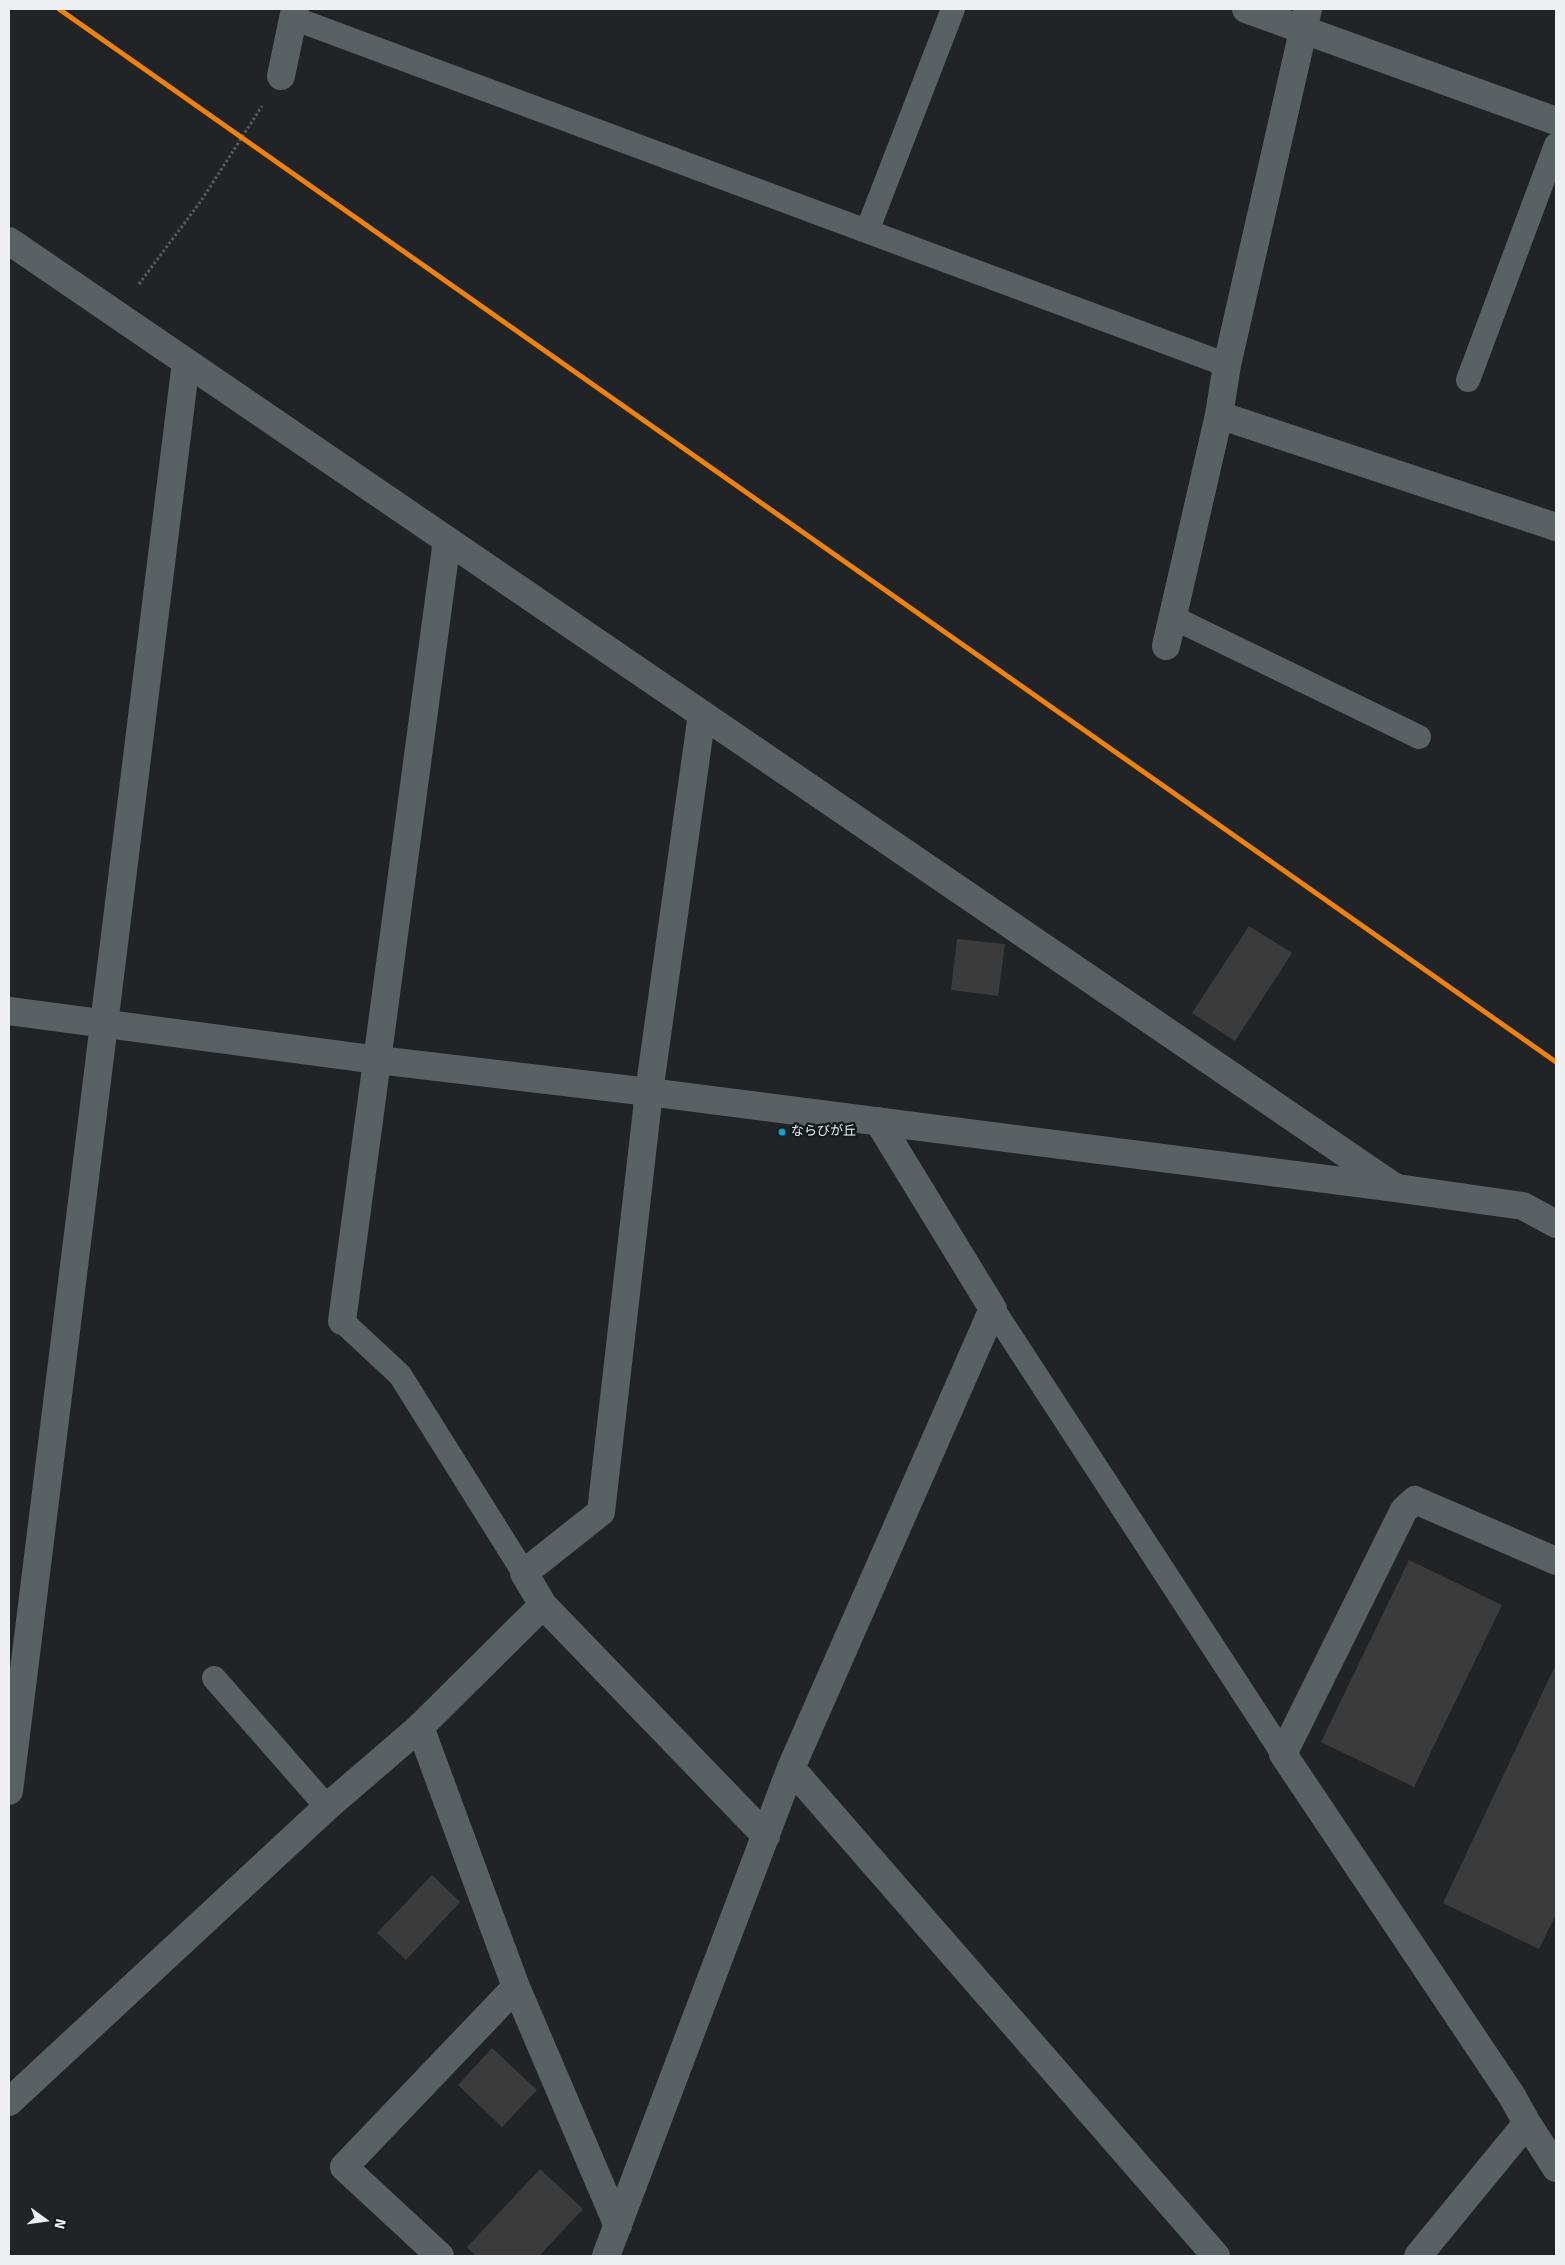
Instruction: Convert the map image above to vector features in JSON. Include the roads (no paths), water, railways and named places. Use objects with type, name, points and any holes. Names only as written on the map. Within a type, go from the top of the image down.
[{"type":"street","points":[[1246,9],[1305,19],[1556,121]]},
{"type":"street","points":[[281,76],[294,13]]},
{"type":"street","points":[[1166,646],[1219,414],[1227,366],[1305,19]]},
{"type":"street","points":[[9,241],[1396,1188]]},
{"type":"street","points":[[9,1791],[186,362]]},
{"type":"street","points":[[1219,414],[1556,527]]},
{"type":"street","points":[[342,1322],[447,540]]},
{"type":"street","points":[[702,714],[649,1092],[601,1512],[524,1573],[543,1605],[766,1836]]},
{"type":"street","points":[[9,1011],[378,1060],[649,1092],[1396,1188],[1523,1206],[1556,1224]]},
{"type":"street","points":[[606,2256],[792,1768],[993,1309],[878,1121]]},
{"type":"street","points":[[1556,1561],[1415,1500],[1404,1510],[1283,1754],[1512,2096],[1527,2124],[1556,2168]]},
{"type":"street","points":[[9,2102],[327,1807],[420,1727],[543,1605]]},
{"type":"street","points":[[420,1727],[516,1987],[618,2226]]},
{"type":"street","points":[[792,1768],[1216,2256]]},
{"type":"street","points":[[440,2256],[344,2167],[516,1987]]},
{"type":"street","points":[[1418,2256],[1527,2124]]},
{"type":"lane","points":[[867,232],[953,9]]},
{"type":"lane","points":[[294,13],[867,232],[1227,366]]},
{"type":"lane","points":[[1468,380],[1556,144]]},
{"type":"lane","points":[[1172,617],[1420,737]]},
{"type":"lane","points":[[993,1309],[1283,1754]]},
{"type":"lane","points":[[342,1322],[400,1375],[524,1573]]},
{"type":"lane","points":[[214,1678],[327,1807]]},
{"type":"place","name":"ならびが丘","points":[[782,1132]]}]
